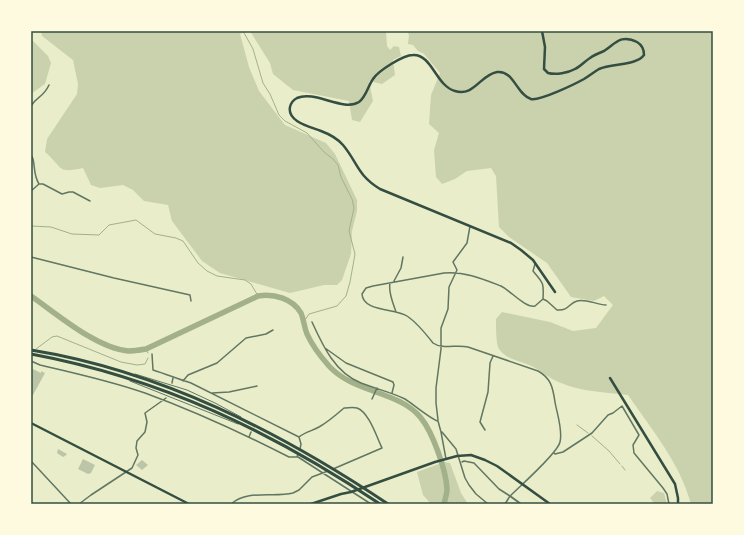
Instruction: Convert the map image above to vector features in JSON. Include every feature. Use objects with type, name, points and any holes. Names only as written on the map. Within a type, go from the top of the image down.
[{"type":"highway","points":[[31,350],[85,361],[192,396],[242,419],[297,448],[388,504]]},
{"type":"highway","points":[[31,354],[60,360],[127,378],[171,393],[212,410],[243,424],[338,476],[380,504]]},
{"type":"main road","points":[[542,31],[545,47],[544,65],[546,72],[548,73],[575,70],[590,57],[622,39],[637,42],[644,48],[644,55],[635,61],[605,66],[567,87],[544,97],[533,99],[525,96],[509,76],[498,72],[485,77],[470,90],[456,92],[444,85],[424,58],[418,55],[413,55],[400,60],[376,75],[363,98],[355,104],[345,104],[307,96],[293,100],[290,105],[291,115],[294,118],[333,136],[340,142],[347,150],[363,176],[370,183],[380,189],[511,243],[527,254],[536,263],[555,292]]},
{"type":"main road","points":[[610,378],[675,484],[678,504]]},
{"type":"main road","points":[[31,423],[189,504]]},
{"type":"main road","points":[[311,504],[351,492],[435,462],[466,455],[476,456],[497,466],[550,504]]},
{"type":"street","points":[[31,106],[34,101],[43,95],[49,85]]},
{"type":"street","points":[[31,155],[34,159],[35,176],[40,184],[62,194],[73,192],[90,201]]},
{"type":"street","points":[[31,191],[40,184]]},
{"type":"street","points":[[445,459],[442,432],[438,421],[436,403],[436,388],[441,346],[440,342],[442,325],[448,309],[450,287],[457,268],[453,264],[466,243],[470,226]]},
{"type":"street","points":[[31,257],[190,295],[192,301]]},
{"type":"street","points":[[394,282],[401,268],[403,257]]},
{"type":"street","points":[[505,504],[510,496],[554,453],[559,445],[561,436],[550,380],[538,371],[462,345],[441,346],[433,343],[408,317],[396,312],[369,305],[362,297],[364,290],[369,287],[390,282],[456,272],[467,274],[501,286],[532,307],[538,305],[543,299],[543,283],[533,271],[536,263]]},
{"type":"street","points":[[390,282],[389,287],[396,312]]},
{"type":"street","points":[[543,299],[558,310],[567,309],[576,301],[580,300],[606,305]]},
{"type":"street","points":[[312,322],[327,354],[347,375],[360,383],[392,393],[415,405],[434,420],[438,421]]},
{"type":"street","points":[[183,381],[188,375],[217,363],[246,338],[269,333],[273,330]]},
{"type":"street","points":[[324,348],[346,363],[393,382],[394,385],[392,393]]},
{"type":"street","points":[[152,354],[153,370],[191,383],[299,437],[301,444],[297,457]]},
{"type":"street","points":[[485,430],[480,422],[488,392],[490,363],[494,356]]},
{"type":"street","points":[[31,361],[40,365],[96,378],[164,401],[249,437],[289,457],[297,457],[371,504]]},
{"type":"street","points":[[172,383],[173,378]]},
{"type":"street","points":[[211,393],[229,392],[258,386]]},
{"type":"street","points":[[373,398],[376,389]]},
{"type":"street","points":[[79,504],[132,468],[138,455],[136,448],[137,441],[145,432],[147,422],[145,413],[164,401],[166,398]]},
{"type":"street","points":[[554,453],[564,452],[592,433],[606,416],[622,406],[639,435],[633,445],[634,453],[663,488],[667,494],[669,504],[673,504]]},
{"type":"street","points":[[231,504],[238,499],[246,497],[291,494],[298,490],[312,477],[382,448],[373,427],[363,412],[357,408],[344,408],[332,419],[299,437]]},
{"type":"street","points":[[257,422],[259,417]]},
{"type":"street","points":[[249,437],[251,432]]},
{"type":"street","points":[[442,432],[456,449],[465,478],[469,485],[476,494],[488,504]]},
{"type":"street","points":[[31,461],[71,504]]},
{"type":"street","points":[[461,462],[464,461],[474,463],[499,488],[521,504]]},
{"type":"green space","points":[[41,31],[246,31],[240,34],[249,67],[259,91],[285,125],[326,143],[335,154],[357,200],[357,211],[352,231],[351,254],[342,280],[337,285],[324,285],[290,293],[220,273],[202,261],[172,221],[168,205],[144,201],[133,190],[123,185],[100,188],[91,185],[83,168],[64,170],[61,168],[45,152],[47,139],[77,94],[78,84],[73,60],[42,36]]},
{"type":"green space","points":[[250,31],[392,31],[386,32],[387,46],[390,50],[394,46],[399,47],[401,56],[393,60],[395,75],[382,84],[369,81],[373,101],[360,122],[352,120],[349,101],[293,90],[273,74],[270,63]]},
{"type":"green space","points":[[407,31],[713,31],[713,504],[691,504],[673,461],[628,395],[569,386],[553,379],[525,363],[508,357],[498,347],[496,337],[496,319],[502,312],[550,322],[573,331],[596,328],[613,305],[604,296],[594,301],[571,297],[547,263],[509,237],[499,227],[496,176],[491,168],[467,171],[455,179],[442,184],[436,177],[434,150],[439,133],[429,124],[431,95],[440,73],[424,54],[418,51],[413,45],[408,44],[409,35]]},
{"type":"green space","points":[[31,39],[48,56],[51,63],[45,84],[32,93]]},
{"type":"green space","points":[[444,462],[450,463],[461,493],[468,504],[431,504],[423,495],[417,472]]},
{"type":"green space","points":[[657,491],[664,493],[667,504],[655,504],[650,498]]},
{"type":"building","points":[[31,368],[41,373],[41,371],[45,373],[33,395],[31,394]]},
{"type":"building","points":[[58,449],[67,454],[63,457],[57,453]]},
{"type":"building","points":[[83,459],[95,465],[91,473],[88,474],[78,469]]},
{"type":"building","points":[[142,460],[148,465],[142,470],[136,465]]},
{"type":"waterway","points":[[243,31],[253,49],[263,83],[270,94],[279,115],[285,121],[307,133],[338,165],[341,177],[352,199],[354,208],[349,231],[355,254],[346,296],[337,306],[309,314],[303,323]]},
{"type":"waterway","points":[[31,226],[51,227],[72,234],[99,235],[109,225],[136,220],[155,234],[176,238],[183,241],[198,263],[207,271],[217,276],[245,280],[251,284],[258,296]]},
{"type":"waterway","points":[[31,296],[90,337],[116,349],[128,351],[146,349],[258,296],[277,296],[288,301],[298,308],[301,313],[307,334],[317,351],[329,366],[339,375],[351,382],[401,402],[412,409],[421,418],[434,442],[444,472],[447,489],[444,504]]},
{"type":"waterway","points":[[36,349],[52,337],[57,336],[121,362],[137,365],[145,364],[148,358]]},
{"type":"waterway","points":[[146,349],[148,353]]},
{"type":"waterway","points":[[577,425],[588,433]]},
{"type":"waterway","points":[[592,436],[609,451],[620,464]]},
{"type":"waterway","points":[[622,466],[625,470]]}]
